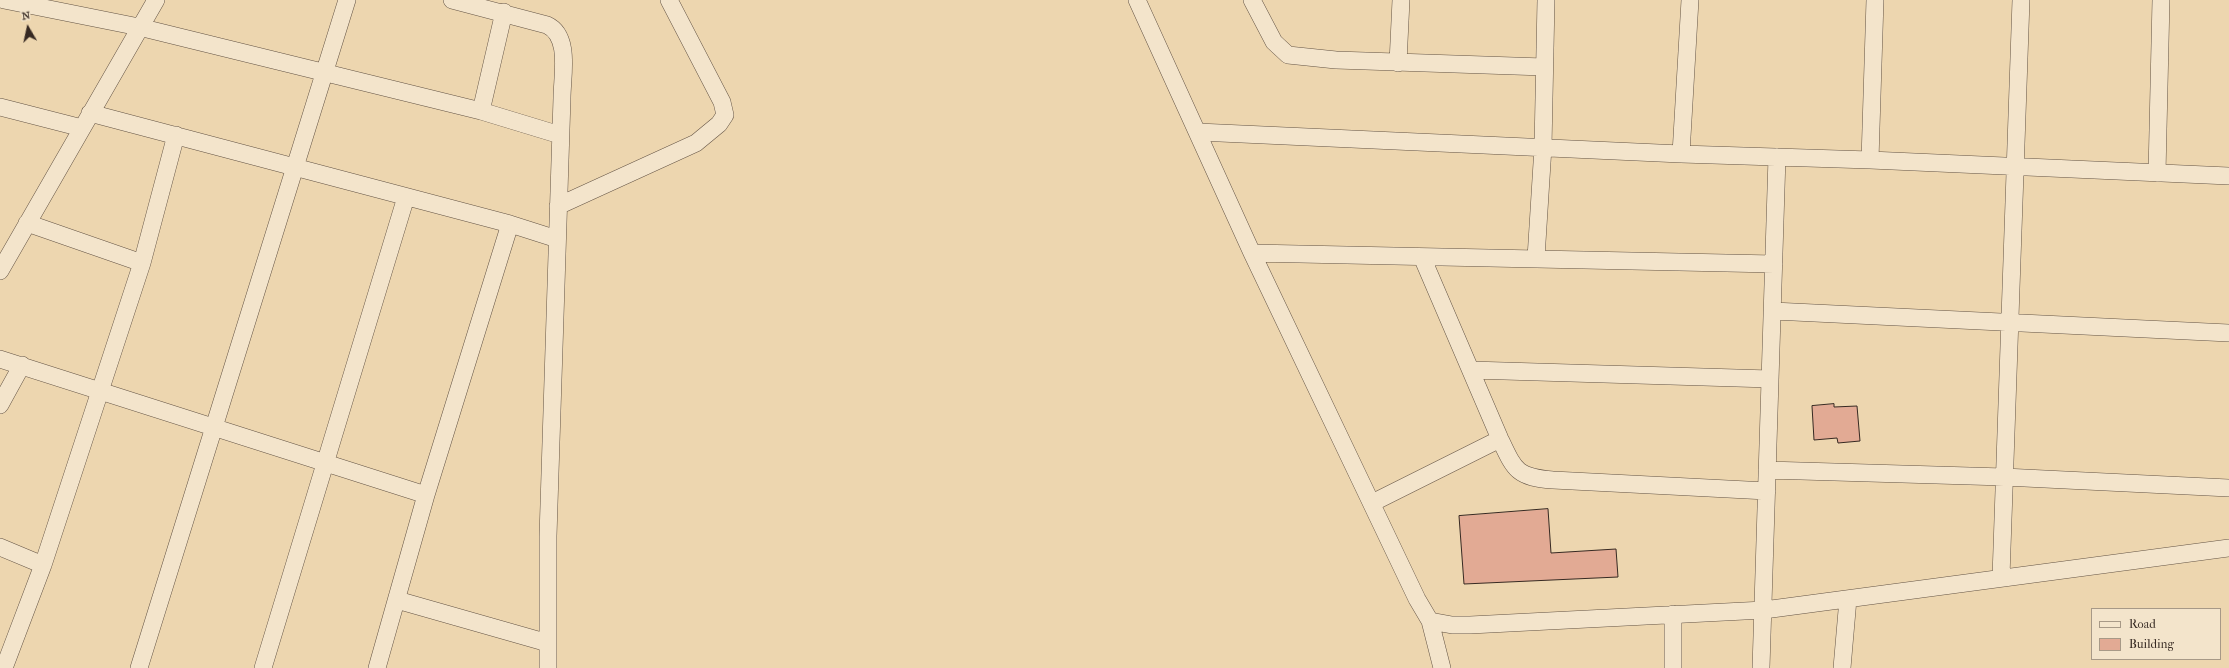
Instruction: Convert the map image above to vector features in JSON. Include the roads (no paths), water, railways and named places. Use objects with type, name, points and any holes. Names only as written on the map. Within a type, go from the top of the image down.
[{"type":"street","points":[[4,0],[139,27],[325,74],[481,111],[560,135]]},
{"type":"street","points":[[1,268],[156,0]]},
{"type":"street","points":[[139,668],[347,0]]},
{"type":"street","points":[[452,0],[547,24],[559,35],[562,53],[548,536],[548,668]]},
{"type":"street","points":[[558,206],[696,143],[719,124],[725,115],[722,102],[668,0]]},
{"type":"street","points":[[1137,0],[1252,253],[1417,599],[1430,621],[1442,668]]},
{"type":"street","points":[[1252,0],[1274,42],[1285,54],[1329,59],[1398,63],[1544,68]]},
{"type":"street","points":[[1398,63],[1401,0]]},
{"type":"street","points":[[1536,258],[1543,147],[1546,0]]},
{"type":"street","points":[[1681,154],[1690,0]]},
{"type":"street","points":[[1870,160],[1875,0]]},
{"type":"street","points":[[2001,578],[2021,0]]},
{"type":"street","points":[[2157,173],[2161,0]]},
{"type":"street","points":[[481,111],[504,12]]},
{"type":"street","points":[[0,107],[82,128]]},
{"type":"street","points":[[90,113],[510,224],[557,239]]},
{"type":"street","points":[[1198,132],[1681,154],[1870,160],[2229,176]]},
{"type":"street","points":[[4,668],[43,565],[99,389],[142,263],[176,135]]},
{"type":"street","points":[[1761,668],[1777,157]]},
{"type":"street","points":[[262,668],[406,196]]},
{"type":"street","points":[[27,223],[142,263]]},
{"type":"street","points":[[377,668],[426,495],[510,224]]},
{"type":"street","points":[[1252,253],[1774,264]]},
{"type":"street","points":[[1422,257],[1472,370],[1500,439],[1516,468],[1530,478],[1617,485],[1767,491]]},
{"type":"street","points":[[1773,311],[2229,333]]},
{"type":"street","points":[[0,359],[99,389],[214,429],[426,495]]},
{"type":"street","points":[[0,404],[22,365]]},
{"type":"street","points":[[1472,370],[1770,379]]},
{"type":"street","points":[[1372,503],[1500,439]]},
{"type":"street","points":[[1767,470],[2004,478],[2229,488]]},
{"type":"street","points":[[0,547],[43,565]]},
{"type":"street","points":[[1430,621],[1452,625],[1470,625],[1764,610],[2229,548]]},
{"type":"street","points":[[397,600],[548,643]]},
{"type":"street","points":[[1842,668],[1848,600]]},
{"type":"street","points":[[1673,614],[1674,668]]}]
